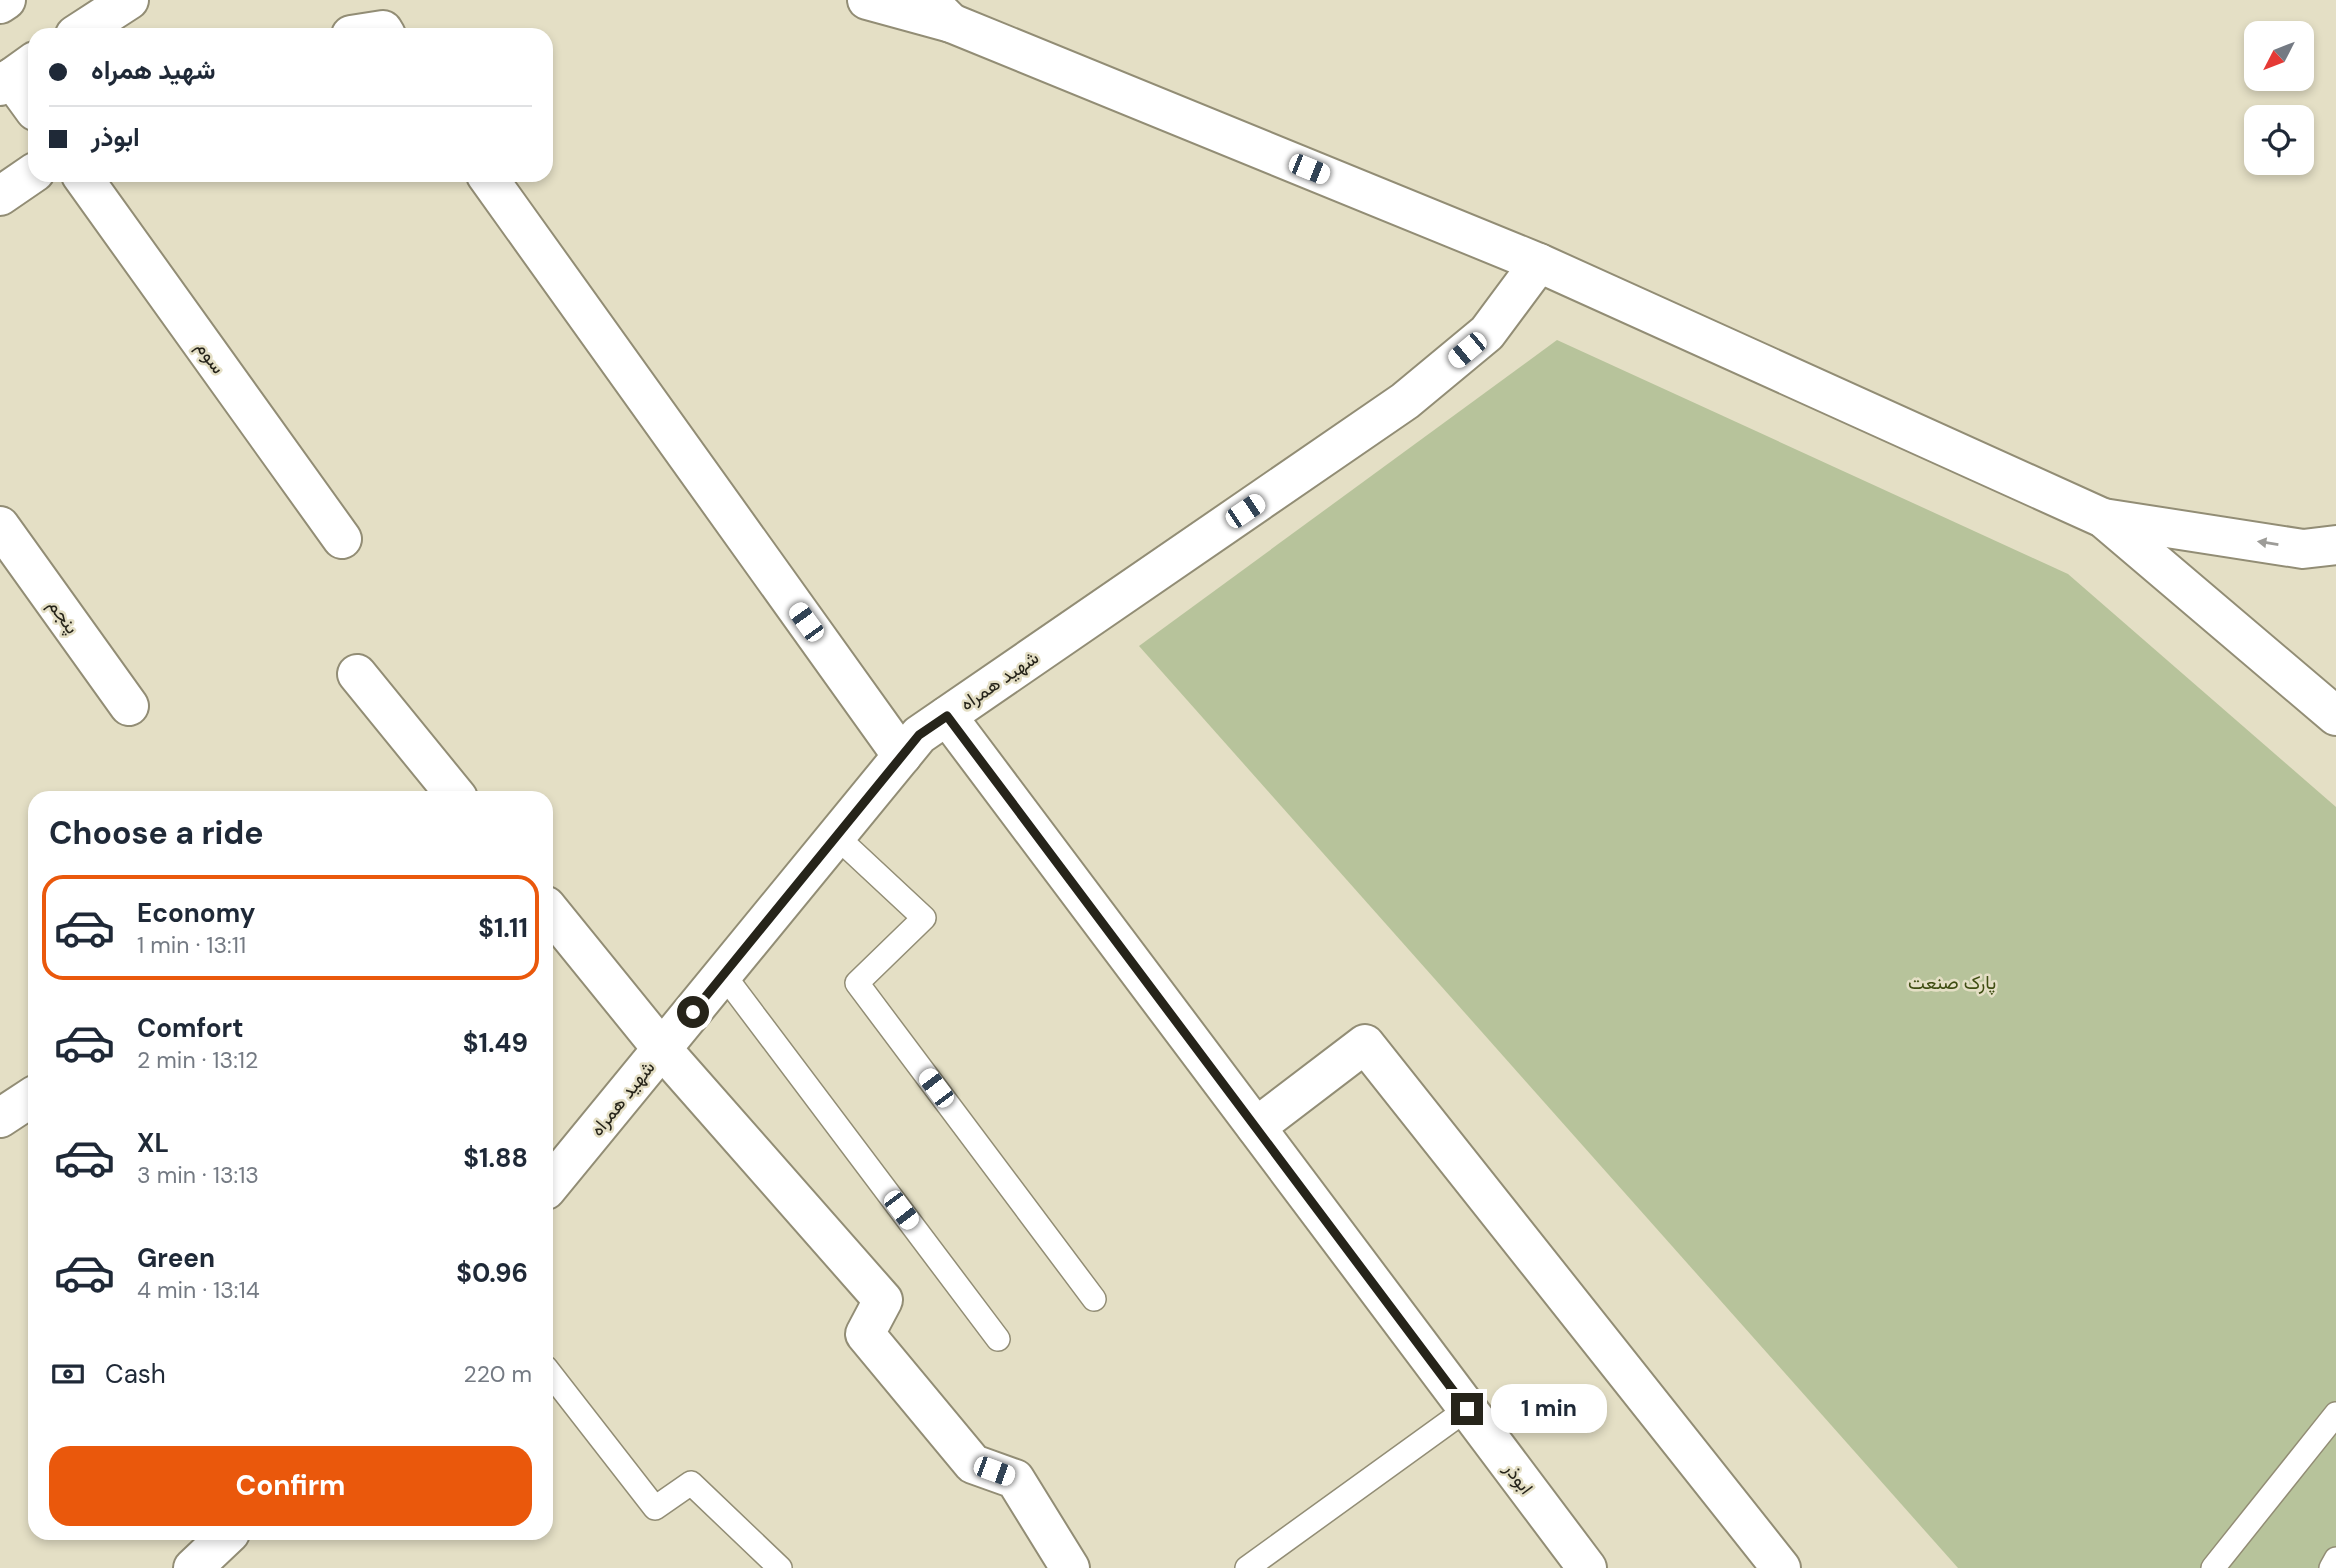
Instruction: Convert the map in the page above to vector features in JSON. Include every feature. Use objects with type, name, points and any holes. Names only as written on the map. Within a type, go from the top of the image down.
[{"type":"street","points":[[0,4],[6,0]]},
{"type":"street","points":[[86,28],[129,0]]},
{"type":"street","points":[[867,0],[940,12],[1539,263],[2103,518],[2303,549],[2336,545]]},
{"type":"street","points":[[15,75],[28,98]]},
{"type":"street","points":[[0,196],[28,177]]},
{"type":"street","name":"سوم","points":[[86,182],[342,539]]},
{"type":"street","points":[[491,182],[902,756]]},
{"type":"street","name":"شهید همراه","points":[[553,1182],[919,735],[1405,401],[1488,333],[1539,263]]},
{"type":"street","points":[[2103,518],[2336,716]]},
{"type":"street","name":"پنجم","points":[[0,526],[128,706]]},
{"type":"street","points":[[357,674],[452,791]]},
{"type":"street","name":"ابوذر","points":[[947,716],[1587,1568]]},
{"type":"street","points":[[553,915],[662,1049],[883,1300],[864,1334],[973,1464],[1015,1479],[1070,1568]]},
{"type":"street","points":[[1256,1127],[1365,1044],[1781,1568]]},
{"type":"street","points":[[0,1118],[28,1100]]},
{"type":"street","points":[[193,1568],[223,1540]]},
{"type":"lane","points":[[836,836],[924,918],[857,983],[1094,1299]]},
{"type":"lane","points":[[723,974],[998,1339]]},
{"type":"lane","points":[[553,1377],[655,1508],[691,1483],[780,1568]]},
{"type":"lane","points":[[1247,1568],[1467,1409]]},
{"type":"lane","points":[[2213,1568],[2336,1414]]},
{"type":"lane","points":[[2331,1568],[2336,1559]]},
{"type":"green space","name":"پارک صنعت","points":[[1557,340],[2068,574],[2336,807],[2336,1568],[1958,1568],[1139,646]]},
{"type":"route","points":[[693,1012],[919,735],[947,716],[1467,1409]]}]
